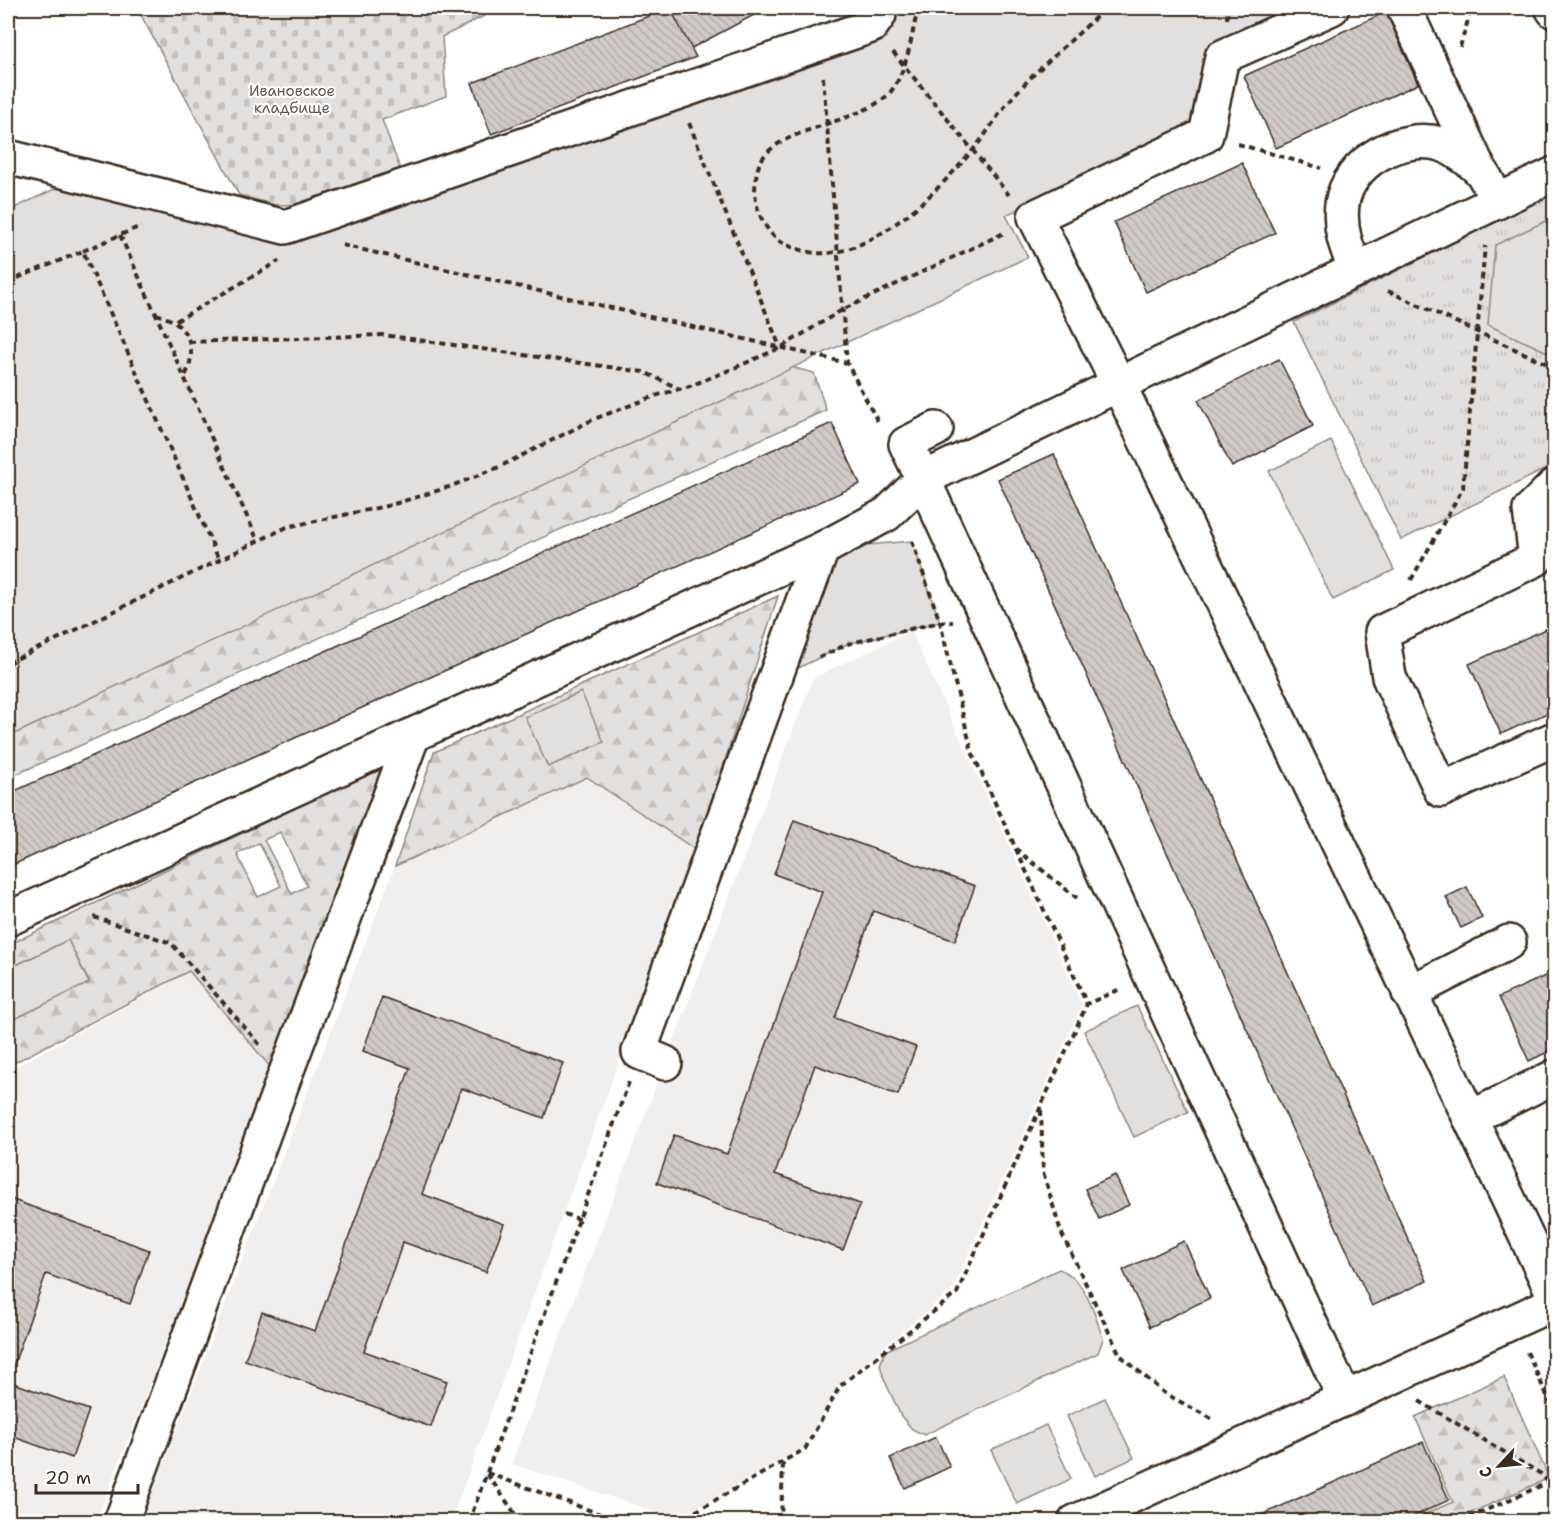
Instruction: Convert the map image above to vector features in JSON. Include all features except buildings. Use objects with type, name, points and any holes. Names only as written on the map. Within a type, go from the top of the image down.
[{"type":"lane","points":[[1332,8],[1222,57],[1206,135],[1035,217],[1118,383],[1554,1295]]},
{"type":"lane","points":[[1404,8],[1480,170],[1493,204]]},
{"type":"lane","points":[[8,157],[258,211],[285,227],[677,93],[718,72],[819,44],[872,17]]},
{"type":"lane","points":[[1356,270],[1342,238],[1342,202],[1353,177],[1376,155],[1409,142],[1442,144],[1480,170]]},
{"type":"lane","points":[[8,919],[822,549],[887,514],[923,479],[1554,174]]},
{"type":"lane","points":[[936,429],[906,444],[1345,1399]]},
{"type":"lane","points":[[1554,486],[1530,510],[1536,559],[1382,632],[1389,677],[1441,790],[1554,738]]},
{"type":"lane","points":[[652,1058],[822,549]]},
{"type":"lane","points":[[121,1521],[243,1225],[285,1073],[413,735]]},
{"type":"lane","points":[[1409,993],[1509,942]]},
{"type":"lane","points":[[1470,1118],[1554,1077]]},
{"type":"lane","points":[[1075,1521],[1554,1303]]},
{"type":"path","points":[[918,8],[903,64],[892,90],[882,98],[827,126],[810,129],[789,137],[759,165],[755,188],[756,206],[763,223],[773,237],[783,244],[811,253],[837,251],[882,233],[937,190],[973,150],[1010,99],[1106,8]]},
{"type":"path","points":[[872,17],[903,64],[1015,203]]},
{"type":"path","points":[[335,243],[847,363],[819,44]]},
{"type":"path","points":[[677,93],[780,348]]},
{"type":"path","points":[[1206,135],[1353,177]]},
{"type":"path","points":[[1411,581],[1463,488],[1476,331],[1493,204]]},
{"type":"path","points":[[8,282],[152,222]]},
{"type":"path","points":[[8,663],[287,527],[391,505],[449,487],[499,467],[594,419],[680,389],[780,348],[842,310],[1009,230]]},
{"type":"path","points":[[120,235],[258,541]]},
{"type":"path","points":[[82,250],[219,560]]},
{"type":"path","points":[[176,321],[286,256]]},
{"type":"path","points":[[1356,270],[1366,281],[1554,367]]},
{"type":"path","points":[[156,314],[176,321],[189,342],[191,363],[184,376]]},
{"type":"path","points":[[189,342],[383,335],[644,372],[680,389]]},
{"type":"path","points":[[914,531],[912,541],[940,622],[972,752],[1088,1004]]},
{"type":"path","points":[[817,659],[847,644],[940,622]]},
{"type":"path","points":[[1016,849],[1077,897],[1081,908]]},
{"type":"path","points":[[46,901],[171,943],[285,1073]]},
{"type":"path","points":[[677,1521],[805,1449],[840,1386],[957,1293],[1088,1004],[1151,976]]},
{"type":"path","points":[[1113,980],[1118,990]]},
{"type":"path","points":[[469,1521],[579,1219],[652,1058]]},
{"type":"path","points":[[1041,1107],[1042,1172],[1061,1232],[1120,1355],[1164,1393],[1251,1441]]},
{"type":"path","points":[[564,1214],[579,1219]]},
{"type":"path","points":[[1381,1382],[1406,1393],[1541,1474],[1554,1488]]},
{"type":"path","points":[[781,1521],[783,1462]]},
{"type":"path","points":[[487,1473],[521,1521]]},
{"type":"path","points":[[487,1473],[622,1521]]},
{"type":"path","points":[[1459,1521],[1554,1480]]},
{"type":"shaded area","points":[[911,631],[1082,1005],[952,1290],[839,1384],[803,1447],[677,1519],[511,1464],[813,678]]},
{"type":"shaded area","points":[[587,777],[696,850],[451,1521],[141,1522],[395,866]]},
{"type":"shaded area","points":[[190,971],[273,1070],[96,1521],[8,1522],[8,1071]]},
{"type":"green space","name":"Ивановское кладбище","points":[[137,8],[500,8],[442,37],[446,96],[382,120],[402,174],[313,204],[275,205],[239,195]]},
{"type":"green space","points":[[879,8],[1295,8],[1209,51],[1198,123],[1006,215],[1028,257],[8,737],[8,211],[65,184],[284,229]]},
{"type":"green space","points":[[1554,193],[1554,465],[1401,540],[1294,322]]},
{"type":"green space","points":[[1546,221],[1554,238],[1554,355],[1488,325],[1495,245]]},
{"type":"green space","points":[[761,359],[814,373],[826,410],[8,778],[8,674]]},
{"type":"green space","points":[[1331,441],[1394,570],[1333,600],[1269,471]]},
{"type":"green space","points":[[912,541],[940,622],[847,644],[774,680],[822,549]]},
{"type":"green space","points":[[778,596],[696,850],[587,777],[395,866],[434,752]]},
{"type":"green space","points":[[581,692],[604,742],[548,767],[525,717]]},
{"type":"green space","points":[[389,763],[273,1070],[189,971],[8,1066],[8,1022],[89,982],[68,940],[8,969],[8,945]],"holes":[[[280,832],[307,886],[292,894],[264,840]],[[259,843],[281,886],[258,897],[237,854]]]},
{"type":"green space","points":[[68,940],[89,983],[8,1022],[8,969]]},
{"type":"green space","points":[[1137,1006],[1188,1112],[1134,1137],[1084,1031]]},
{"type":"green space","points":[[1059,1269],[1076,1280],[1088,1298],[1103,1339],[1098,1353],[924,1435],[912,1429],[901,1416],[884,1379],[880,1365],[885,1351]]},
{"type":"green space","points":[[1504,1377],[1549,1478],[1453,1521],[1409,1521],[1453,1502],[1415,1417]]},
{"type":"green space","points":[[1105,1398],[1134,1458],[1095,1476],[1067,1416]]},
{"type":"green space","points":[[1046,1425],[1071,1479],[1017,1504],[991,1450]]}]
